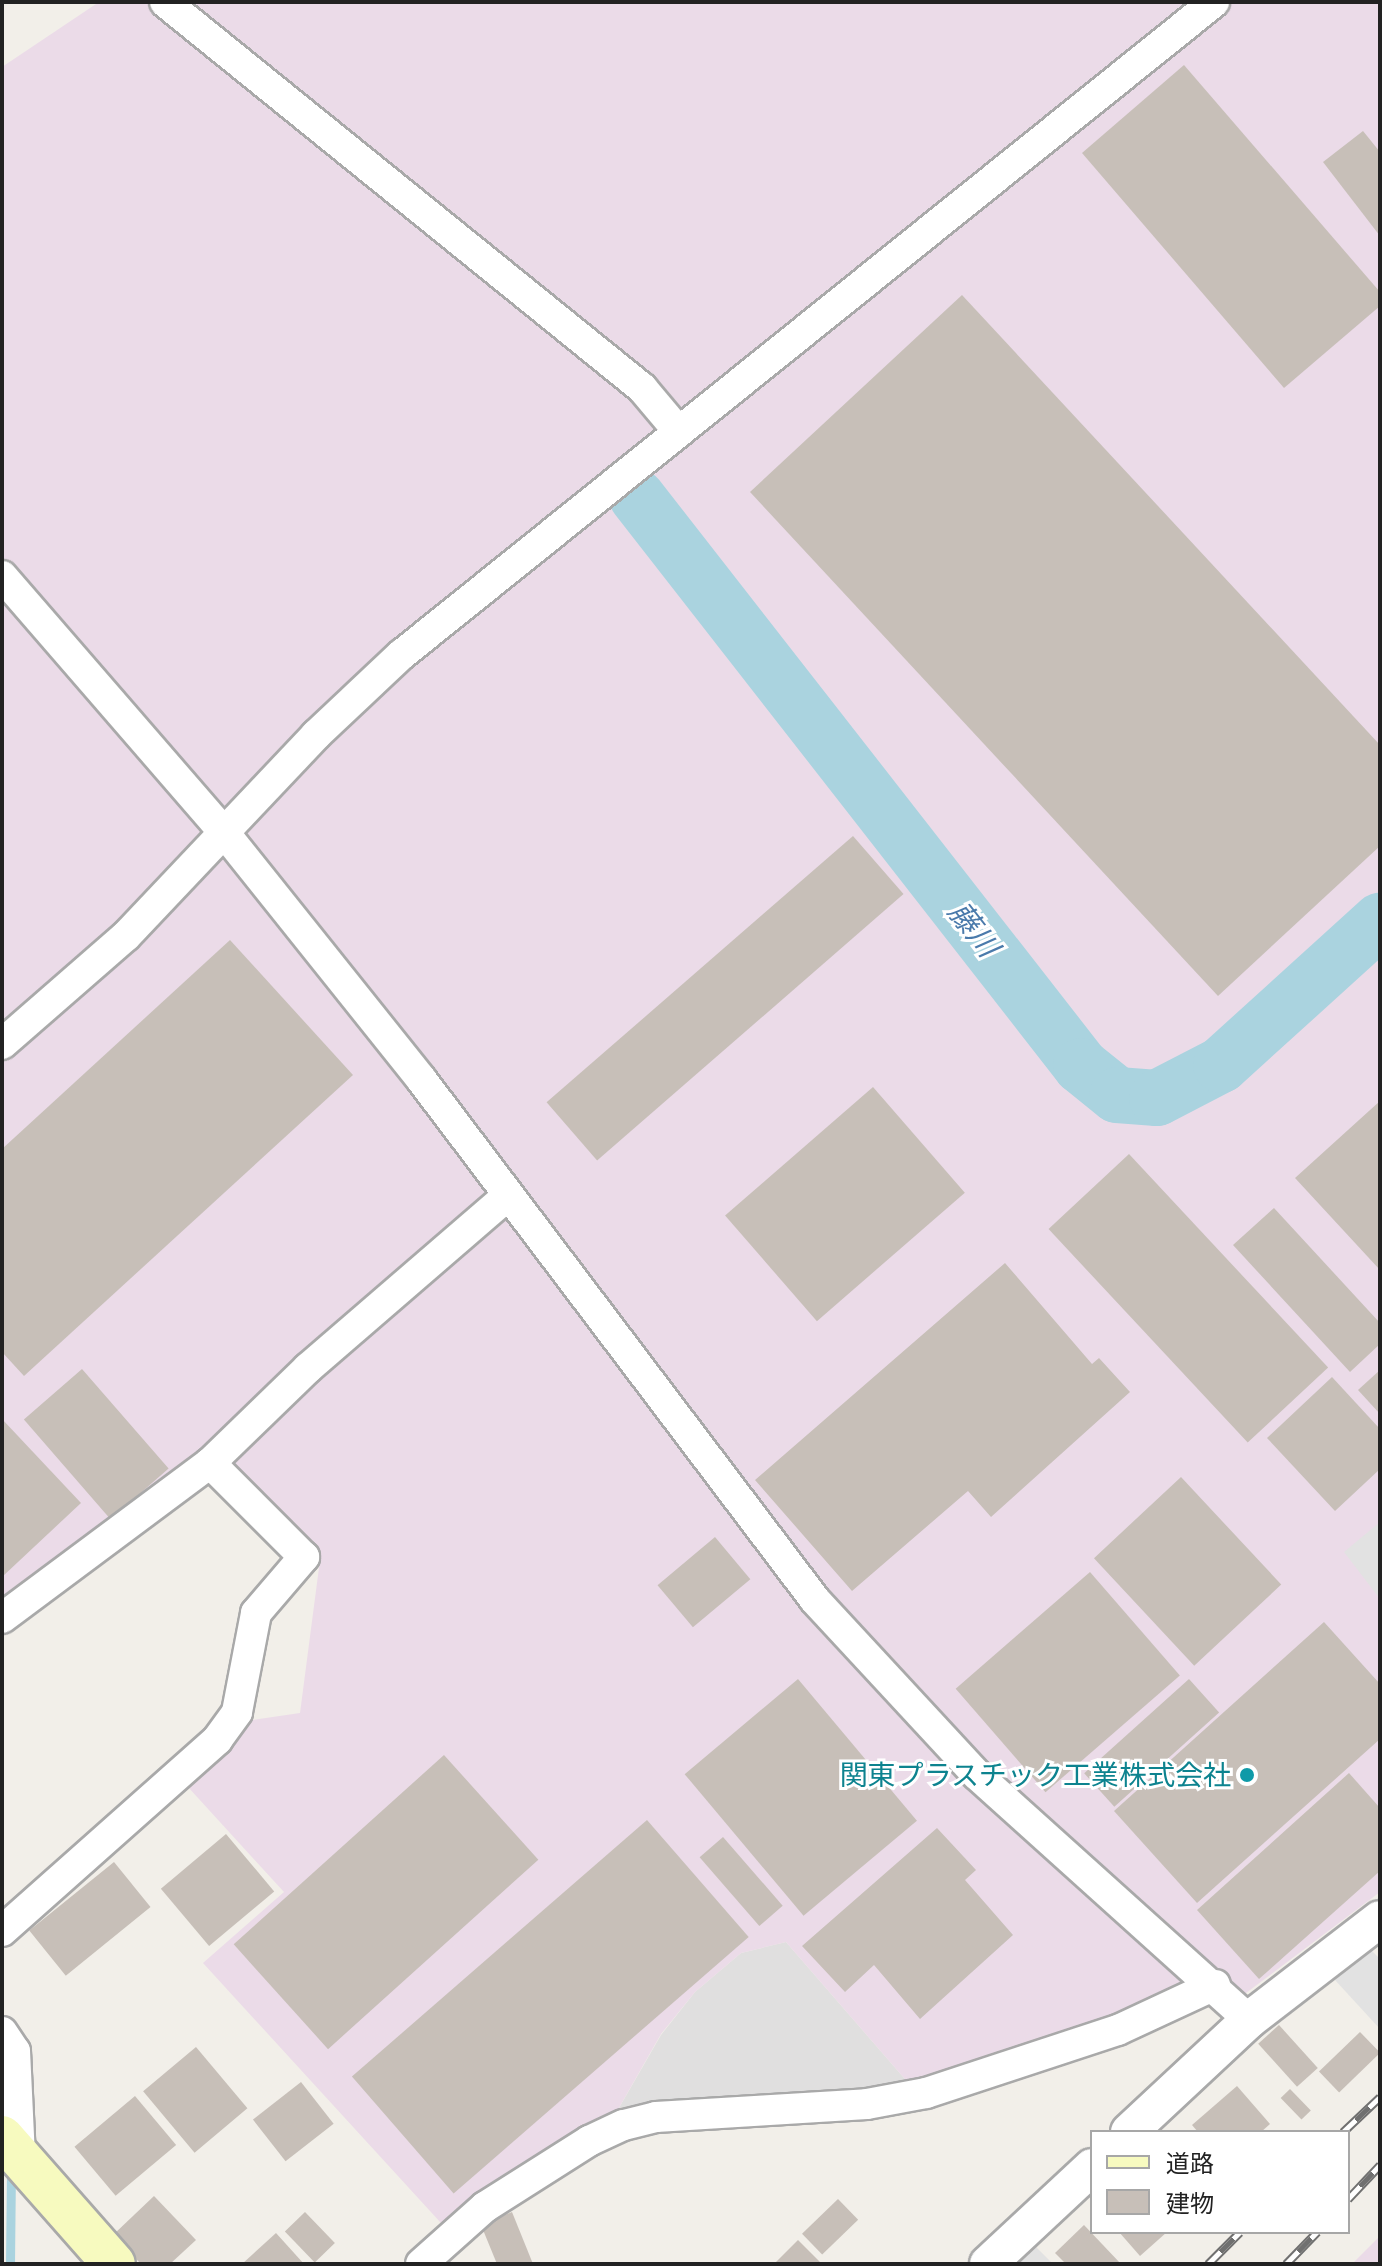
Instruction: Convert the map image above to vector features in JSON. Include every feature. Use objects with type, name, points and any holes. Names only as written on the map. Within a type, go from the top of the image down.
[{"type":"main road","points":[[11,2146],[114,2264]]},
{"type":"street","points":[[165,2],[642,388],[679,432]]},
{"type":"street","points":[[2,1044],[126,936],[223,831],[401,655],[1214,2]]},
{"type":"street","points":[[2,576],[223,831],[421,1079],[506,1197],[815,1600],[977,1775],[1215,1985],[1249,2020]]},
{"type":"street","points":[[2,1618],[210,1463],[308,1368],[506,1197]]},
{"type":"street","points":[[2,1931],[217,1740],[237,1712],[256,1613],[304,1557],[210,1463]]},
{"type":"street","points":[[1131,2130],[1249,2020],[1380,1919]]},
{"type":"street","points":[[421,2264],[485,2207],[589,2141],[624,2125],[656,2117],[867,2104],[926,2093],[1118,2030],[1215,1985]]},
{"type":"street","points":[[2,2032],[15,2051],[11,2146]]},
{"type":"street","points":[[988,2264],[1090,2169]]},
{"type":"shaded area","points":[[99,2],[1380,2],[1380,1892],[1242,1996],[1158,2002],[911,2086],[786,1942],[741,1953],[695,1992],[661,2034],[612,2120],[441,2223],[203,1963],[284,1892],[188,1787],[225,1755],[239,1722],[300,1713],[320,1560],[226,1463],[2,1607],[2,67]]},
{"type":"shaded area","points":[[1380,1522],[1380,1599],[1344,1552]]},
{"type":"shaded area","points":[[786,1942],[911,2086],[612,2120],[661,2035],[695,1992],[741,1953]]},
{"type":"shaded area","points":[[1368,1947],[1380,1959],[1380,2029],[1335,1980]]},
{"type":"shaded area","points":[[1380,2236],[1380,2264],[1352,2264]]},
{"type":"shaded area","points":[[1030,2241],[1053,2264],[1006,2264]]},
{"type":"building","points":[[1184,65],[1380,292],[1380,306],[1284,388],[1082,153]]},
{"type":"building","points":[[1363,131],[1380,152],[1380,236],[1323,162]]},
{"type":"building","points":[[962,295],[1380,745],[1380,846],[1218,996],[750,492]]},
{"type":"building","points":[[853,836],[904,894],[597,1160],[547,1102]]},
{"type":"building","points":[[230,940],[353,1075],[24,1376],[2,1352],[2,1149]]},
{"type":"building","points":[[873,1087],[965,1193],[817,1321],[725,1216]]},
{"type":"building","points":[[1380,1101],[1380,1270],[1295,1178]]},
{"type":"building","points":[[1129,1154],[1328,1368],[1248,1443],[1049,1229]]},
{"type":"building","points":[[1274,1208],[1380,1323],[1380,1344],[1350,1372],[1233,1245]]},
{"type":"building","points":[[1005,1263],[1092,1364],[1099,1358],[1130,1392],[991,1517],[968,1491],[852,1591],[755,1480]]},
{"type":"building","points":[[82,1369],[169,1469],[110,1519],[24,1420]]},
{"type":"building","points":[[1380,1370],[1380,1414],[1358,1390]]},
{"type":"building","points":[[1332,1377],[1380,1429],[1380,1469],[1335,1511],[1267,1438]]},
{"type":"building","points":[[2,1419],[81,1503],[2,1577]]},
{"type":"building","points":[[1181,1477],[1281,1585],[1194,1666],[1094,1558]]},
{"type":"building","points":[[715,1537],[750,1579],[693,1627],[658,1585]]},
{"type":"building","points":[[1090,1572],[1180,1675],[1046,1792],[956,1689]]},
{"type":"building","name":"関東プラスチック工業株式会社","points":[[1324,1622],[1380,1684],[1380,1739],[1197,1903],[1114,1811]]},
{"type":"building","points":[[798,1679],[917,1821],[804,1916],[685,1774]]},
{"type":"building","points":[[1189,1679],[1219,1712],[1114,1807],[1084,1773]]},
{"type":"building","points":[[444,1755],[538,1860],[328,2049],[234,1944]]},
{"type":"building","points":[[1349,1773],[1380,1808],[1380,1871],[1259,1979],[1197,1910]]},
{"type":"building","points":[[647,1820],[749,1937],[454,2193],[352,2077]]},
{"type":"building","points":[[937,1828],[976,1870],[965,1880],[1013,1935],[920,2019],[874,1965],[845,1992],[802,1946]]},
{"type":"building","points":[[226,1834],[274,1891],[209,1946],[161,1889]]},
{"type":"building","points":[[723,1837],[783,1906],[759,1926],[700,1857]]},
{"type":"building","points":[[114,1862],[151,1907],[66,1976],[29,1931]]},
{"type":"building","points":[[1279,2025],[1318,2068],[1297,2087],[1258,2044]]},
{"type":"building","points":[[1360,2032],[1380,2053],[1339,2092],[1319,2072]]},
{"type":"building","points":[[196,2047],[247,2108],[195,2153],[143,2091]]},
{"type":"building","points":[[301,2082],[334,2124],[286,2161],[253,2120]]},
{"type":"building","points":[[1237,2086],[1270,2124],[1263,2130],[1196,2130],[1192,2125]]},
{"type":"building","points":[[1290,2089],[1311,2111],[1301,2120],[1281,2098]]},
{"type":"building","points":[[135,2096],[176,2145],[116,2196],[74,2147]]},
{"type":"building","points":[[154,2196],[196,2240],[170,2264],[141,2264],[113,2235]]},
{"type":"building","points":[[838,2199],[858,2220],[822,2255],[802,2234]]},
{"type":"building","points":[[305,2212],[335,2243],[315,2262],[285,2231]]},
{"type":"building","points":[[512,2212],[533,2264],[497,2264],[481,2225]]},
{"type":"building","points":[[1084,2225],[1121,2264],[1066,2264],[1055,2253]]},
{"type":"building","points":[[276,2233],[304,2264],[242,2264]]},
{"type":"building","points":[[1121,2234],[1165,2234],[1140,2256]]},
{"type":"building","points":[[798,2240],[822,2264],[774,2264]]},
{"type":"waterway","name":"藤川","points":[[637,497],[1081,1066],[1117,1095],[1157,1098],[1221,1065],[1380,921]]},
{"type":"waterway","points":[[10,2264],[11,2175]]},
{"type":"railway","points":[[1345,2130],[1380,2097]]},
{"type":"railway","points":[[1350,2197],[1380,2165]]},
{"type":"railway","points":[[1208,2264],[1238,2234]]},
{"type":"railway","points":[[1286,2264],[1315,2234]]},
{"type":"place","name":"関東プラスチック工業株式会社","points":[[1247,1775]]}]
